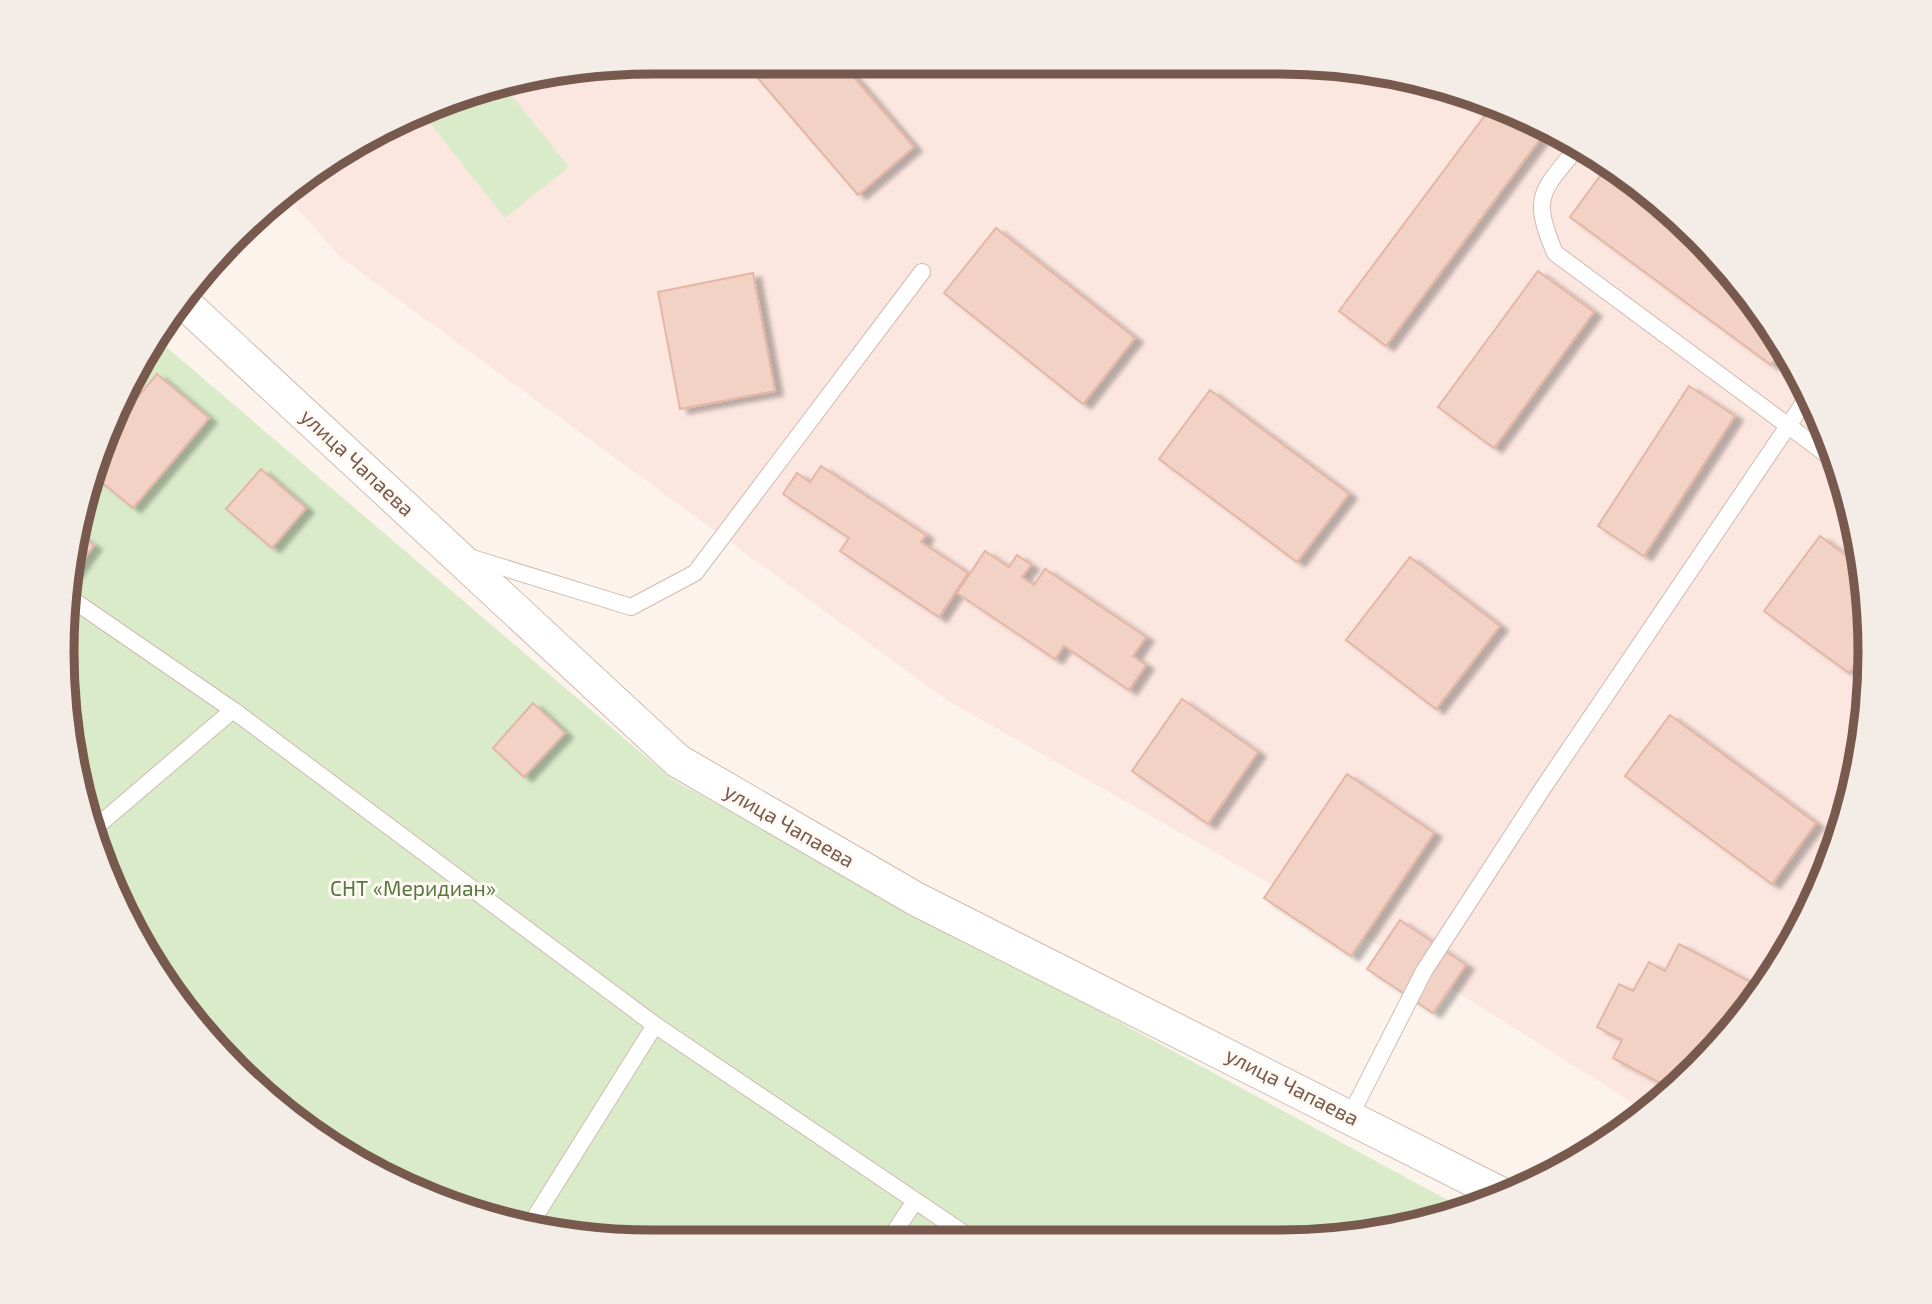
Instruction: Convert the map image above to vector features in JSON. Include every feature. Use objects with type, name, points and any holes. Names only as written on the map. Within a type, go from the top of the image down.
[{"type":"street","name":"улица Чапаева","points":[[188,307],[678,761],[916,900],[1492,1189]]},
{"type":"lane","points":[[1573,153],[1544,189],[1541,220],[1555,253],[1822,451]]},
{"type":"lane","points":[[453,552],[631,607],[695,573],[922,272]]},
{"type":"lane","points":[[1350,1116],[1424,971],[1543,788],[1803,406]]},
{"type":"lane","points":[[76,602],[233,710],[655,1025],[959,1230]]},
{"type":"lane","points":[[100,824],[233,710]]},
{"type":"lane","points":[[534,1218],[655,1025]]},
{"type":"lane","points":[[895,1230],[915,1200]]},
{"type":"shaded area","points":[[652,74],[1318,75],[1356,78],[1430,93],[1466,104],[1536,133],[1601,171],[1632,193],[1689,243],[1715,271],[1739,300],[1781,363],[1799,396],[1828,466],[1839,502],[1854,576],[1857,690],[1854,728],[1839,802],[1828,838],[1799,908],[1761,973],[1739,1004],[1689,1061],[1638,1106],[1424,971],[945,699],[340,257],[290,201],[300,193],[363,151],[431,118],[502,93],[576,78]]},
{"type":"green space","points":[[508,92],[569,167],[505,218],[427,120],[466,104]]},
{"type":"green space","name":"СНТ «Меридиан»","points":[[163,344],[673,780],[1454,1204],[1356,1226],[1318,1229],[614,1229],[539,1219],[466,1200],[396,1171],[331,1133],[300,1111],[243,1061],[193,1004],[171,973],[133,908],[118,873],[93,802],[85,765],[75,690],[78,576],[93,502],[104,466],[133,396]]},
{"type":"building","points":[[851,74],[914,147],[858,195],[756,76]]},
{"type":"building","points":[[1487,112],[1542,136],[1386,346],[1339,311]]},
{"type":"building","points":[[1603,172],[1632,193],[1689,243],[1739,300],[1777,356],[1771,365],[1570,217]]},
{"type":"building","points":[[996,228],[1135,338],[1083,404],[944,293]]},
{"type":"building","points":[[1538,271],[1594,312],[1494,448],[1438,407]]},
{"type":"building","points":[[753,273],[775,391],[680,409],[658,292]]},
{"type":"building","points":[[157,374],[209,418],[133,508],[100,481],[127,409]]},
{"type":"building","points":[[1689,386],[1735,416],[1644,556],[1598,526]]},
{"type":"building","points":[[1210,390],[1349,494],[1297,562],[1159,459]]},
{"type":"building","points":[[821,466],[926,535],[921,542],[968,573],[939,617],[840,551],[849,538],[783,494],[797,473],[810,482]]},
{"type":"building","points":[[261,469],[306,508],[272,548],[226,509]]},
{"type":"building","points":[[1820,536],[1851,559],[1857,614],[1858,661],[1849,673],[1764,611]]},
{"type":"building","points":[[85,539],[94,545],[80,565]]},
{"type":"building","points":[[985,551],[1009,567],[1017,555],[1031,565],[1022,577],[1034,585],[1045,569],[1146,637],[1133,656],[1146,665],[1129,690],[1064,646],[1055,659],[957,593]]},
{"type":"building","points":[[1410,557],[1500,626],[1436,709],[1346,640]]},
{"type":"building","points":[[1182,699],[1258,752],[1208,824],[1132,771]]},
{"type":"building","points":[[533,703],[565,733],[524,777],[493,748]]},
{"type":"building","points":[[1670,715],[1816,823],[1772,884],[1625,776]]},
{"type":"building","points":[[1347,774],[1434,833],[1351,956],[1264,898]]},
{"type":"building","points":[[1400,920],[1466,965],[1433,1013],[1367,969]]},
{"type":"building","points":[[1679,944],[1754,983],[1715,1033],[1663,1085],[1613,1058],[1622,1040],[1597,1027],[1619,984],[1633,991],[1649,962],[1665,971]]}]
